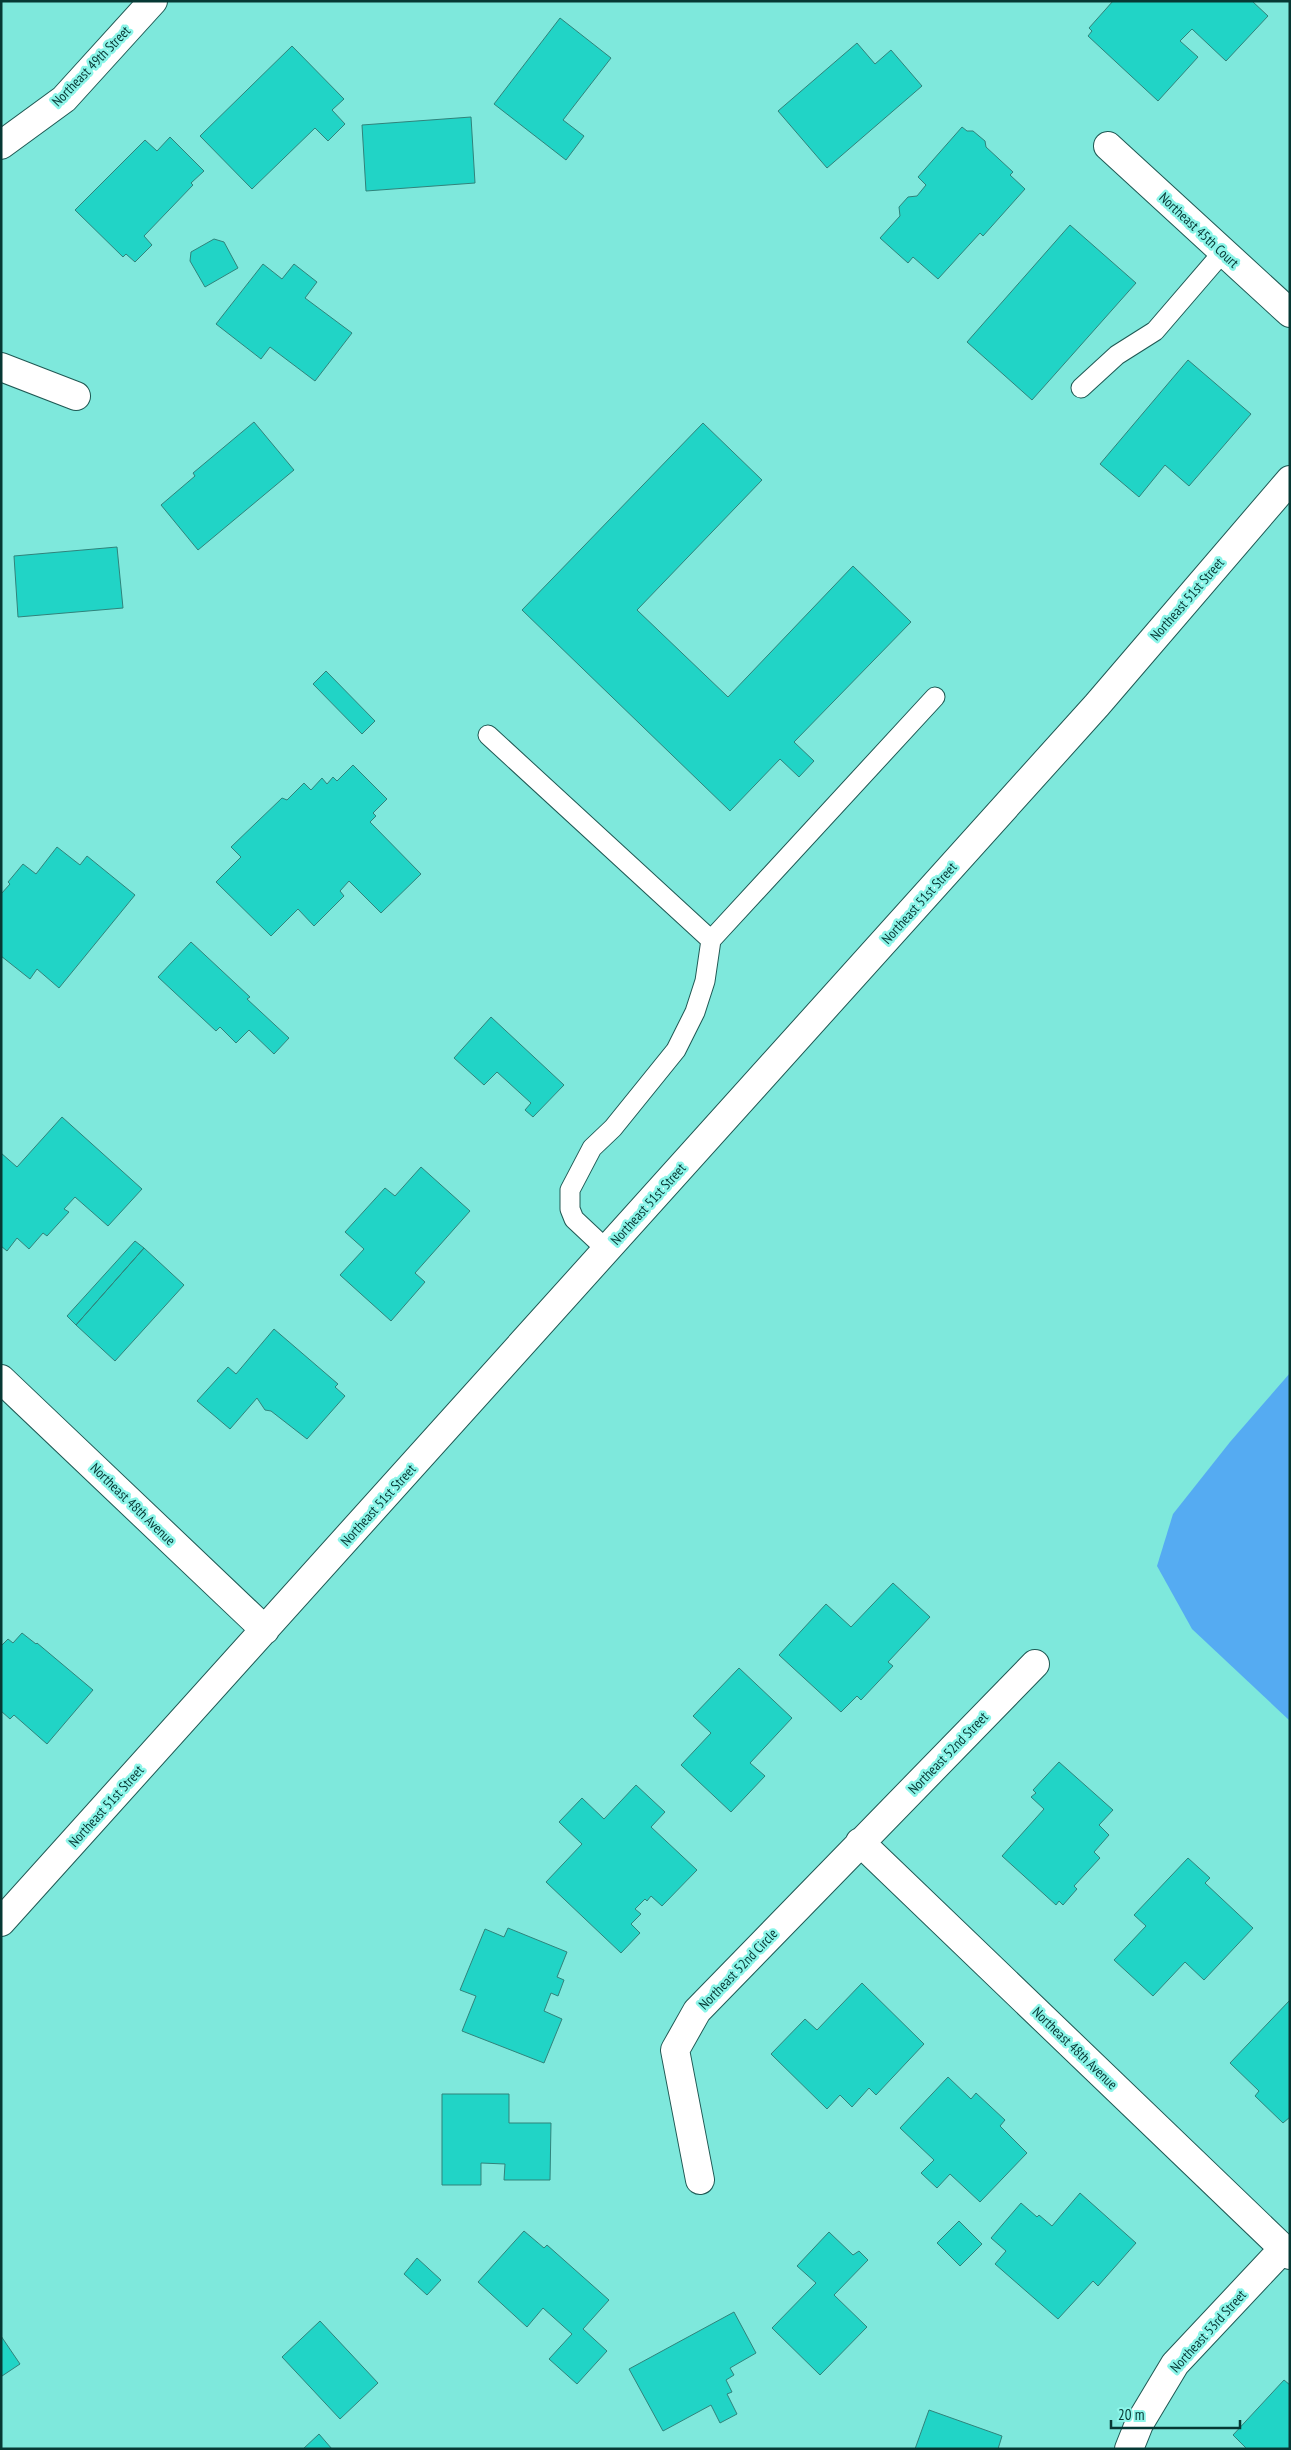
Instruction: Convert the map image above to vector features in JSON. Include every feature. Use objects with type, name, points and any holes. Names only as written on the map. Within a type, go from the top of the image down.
[{"type":"street","name":"Northeast 49th Street","points":[[1,145],[64,99],[153,1]]},
{"type":"street","name":"Northeast 45th Court","points":[[1108,146],[1290,313]]},
{"type":"street","points":[[1,367],[76,396]]},
{"type":"street","name":"Northeast 51st Street","points":[[1,1922],[266,1630],[1097,705],[1290,480]]},
{"type":"street","name":"Northeast 48th Avenue","points":[[1,1379],[266,1630]]},
{"type":"street","name":"Northeast 52nd Street","points":[[860,1842],[1035,1664]]},
{"type":"street","name":"Northeast 48th Avenue","points":[[860,1842],[1287,2252]]},
{"type":"street","name":"Northeast 52nd Circle","points":[[700,2180],[675,2050],[697,2011],[860,1842]]},
{"type":"street","name":"Northeast 53rd Street","points":[[1129,2449],[1139,2424],[1175,2364],[1287,2252]]},
{"type":"lane","points":[[1081,388],[1117,355],[1155,331],[1223,252]]},
{"type":"lane","points":[[607,1250],[574,1219],[570,1209],[570,1190],[592,1148],[614,1128],[676,1050],[696,1012],[705,981],[711,940],[935,697]]},
{"type":"lane","points":[[488,735],[711,940]]},
{"type":"water","points":[[1290,1373],[1290,1721],[1192,1629],[1157,1566],[1173,1514],[1230,1442]]},
{"type":"building","points":[[1113,1],[1252,1],[1268,16],[1226,61],[1192,29],[1180,41],[1198,57],[1158,101],[1088,36],[1092,31],[1089,28]]},
{"type":"building","points":[[560,18],[611,58],[563,120],[584,136],[566,160],[494,104]]},
{"type":"building","points":[[857,43],[875,64],[891,50],[922,86],[827,168],[778,111]]},
{"type":"building","points":[[292,46],[344,99],[332,110],[345,124],[328,141],[315,128],[252,189],[200,136]]},
{"type":"building","points":[[471,117],[475,183],[366,191],[362,125]]},
{"type":"building","points":[[962,127],[967,131],[973,131],[985,141],[986,147],[1013,172],[1010,175],[1025,189],[983,236],[980,233],[938,279],[913,257],[908,263],[880,238],[900,216],[899,207],[908,197],[917,196],[926,185],[918,177]]},
{"type":"building","points":[[170,137],[204,171],[144,236],[152,245],[135,262],[126,254],[123,257],[75,210],[145,140],[157,151]]},
{"type":"building","points":[[1070,225],[1136,283],[1032,400],[967,342]]},
{"type":"building","points":[[214,239],[224,242],[238,268],[205,287],[190,261],[191,252]]},
{"type":"building","points":[[263,264],[282,279],[294,264],[317,282],[305,298],[352,333],[315,381],[270,347],[261,359],[216,324]]},
{"type":"building","points":[[1188,360],[1251,414],[1189,486],[1165,465],[1139,497],[1100,464]]},
{"type":"building","points":[[254,422],[294,470],[198,550],[161,505],[195,476],[193,473]]},
{"type":"building","points":[[703,423],[762,480],[637,610],[728,697],[853,566],[911,622],[794,742],[814,761],[799,777],[780,759],[730,811],[522,610]]},
{"type":"building","points":[[117,547],[123,608],[18,617],[14,556]]},
{"type":"building","points":[[326,671],[375,721],[362,734],[313,684]]},
{"type":"building","points":[[353,765],[387,799],[373,813],[376,816],[370,822],[421,874],[381,913],[349,881],[340,891],[344,896],[314,926],[298,909],[271,936],[216,882],[241,857],[231,847],[282,798],[287,800],[304,783],[311,790],[322,778],[327,784],[333,777],[337,781]]},
{"type":"building","points":[[57,847],[80,865],[87,856],[135,895],[59,988],[37,969],[30,979],[1,956],[1,894],[23,864],[36,874]]},
{"type":"building","points":[[191,942],[250,997],[247,999],[289,1038],[274,1054],[249,1030],[236,1043],[220,1027],[216,1031],[158,977]]},
{"type":"building","points":[[491,1017],[564,1085],[533,1117],[525,1110],[531,1103],[497,1072],[484,1085],[454,1058]]},
{"type":"building","points":[[62,1117],[142,1189],[108,1226],[75,1197],[64,1209],[69,1212],[47,1236],[43,1233],[29,1249],[17,1238],[7,1251],[1,1246],[1,1153],[17,1167]]},
{"type":"building","points":[[421,1167],[470,1211],[415,1273],[425,1282],[391,1321],[340,1275],[364,1249],[345,1232],[385,1188],[395,1196]]},
{"type":"building","points":[[135,1241],[144,1248],[76,1325],[67,1316]]},
{"type":"building","points":[[144,1248],[184,1285],[115,1361],[76,1325]]},
{"type":"building","points":[[274,1329],[338,1384],[335,1387],[345,1396],[307,1439],[271,1411],[265,1410],[257,1398],[230,1429],[197,1401],[228,1367],[236,1374]]},
{"type":"building","points":[[893,1583],[930,1617],[888,1662],[893,1666],[861,1700],[857,1696],[841,1712],[779,1655],[826,1604],[851,1627]]},
{"type":"building","points":[[22,1633],[37,1643],[93,1690],[47,1744],[14,1715],[10,1719],[1,1711],[1,1646],[8,1639],[13,1643]]},
{"type":"building","points":[[739,1668],[792,1718],[750,1763],[765,1776],[731,1812],[681,1765],[711,1733],[693,1716]]},
{"type":"building","points":[[1059,1762],[1113,1810],[1099,1825],[1109,1835],[1094,1852],[1100,1858],[1074,1886],[1077,1889],[1063,1905],[1059,1901],[1056,1905],[1002,1856],[1044,1809],[1031,1797],[1036,1793],[1033,1790]]},
{"type":"building","points":[[636,1785],[665,1812],[651,1827],[697,1870],[662,1906],[651,1896],[635,1909],[641,1914],[631,1924],[640,1933],[621,1953],[546,1882],[582,1844],[559,1822],[582,1798],[604,1819]]},
{"type":"building","points":[[1188,1858],[1210,1878],[1205,1883],[1253,1928],[1204,1980],[1185,1962],[1153,1996],[1114,1960],[1146,1926],[1134,1915]]},
{"type":"building","points":[[508,1928],[567,1952],[557,1977],[564,1980],[558,1996],[551,1993],[544,2011],[562,2019],[544,2063],[462,2031],[476,1996],[460,1990],[485,1929],[504,1937]]},
{"type":"building","points":[[862,1983],[924,2044],[876,2095],[869,2088],[852,2107],[840,2095],[827,2109],[771,2054],[805,2019],[817,2030]]},
{"type":"building","points":[[1290,2000],[1290,2117],[1283,2123],[1255,2096],[1259,2091],[1230,2063]]},
{"type":"building","points":[[948,2077],[971,2099],[976,2093],[1005,2120],[1000,2126],[1027,2153],[980,2202],[950,2174],[937,2188],[921,2173],[934,2160],[900,2128]]},
{"type":"building","points":[[442,2094],[509,2094],[509,2123],[551,2123],[550,2180],[504,2180],[505,2164],[481,2163],[481,2185],[442,2185]]},
{"type":"building","points":[[1080,2193],[1136,2243],[1098,2286],[1093,2281],[1058,2319],[995,2264],[1006,2251],[991,2238],[1021,2203],[1037,2217],[1039,2215],[1052,2226]]},
{"type":"building","points":[[959,2221],[982,2244],[960,2266],[937,2243]]},
{"type":"building","points":[[524,2231],[544,2248],[547,2245],[609,2300],[583,2329],[607,2351],[577,2384],[549,2359],[572,2334],[543,2308],[527,2327],[478,2282]]},
{"type":"building","points":[[829,2232],[853,2255],[859,2251],[868,2260],[834,2295],[867,2327],[820,2375],[772,2328],[816,2283],[797,2266]]},
{"type":"building","points":[[417,2258],[441,2280],[427,2295],[404,2274]]},
{"type":"building","points":[[734,2312],[756,2353],[730,2368],[734,2375],[726,2380],[732,2392],[727,2394],[737,2414],[720,2423],[711,2405],[663,2431],[629,2369]]},
{"type":"building","points":[[320,2321],[378,2383],[340,2419],[282,2357]]},
{"type":"building","points":[[1,2336],[20,2364],[2,2376],[1,2374]]},
{"type":"building","points":[[1284,2380],[1290,2385],[1290,2449],[1247,2449],[1233,2435]]},
{"type":"building","points":[[929,2410],[1002,2436],[998,2449],[915,2449]]},
{"type":"building","points":[[319,2434],[332,2449],[303,2449]]}]
